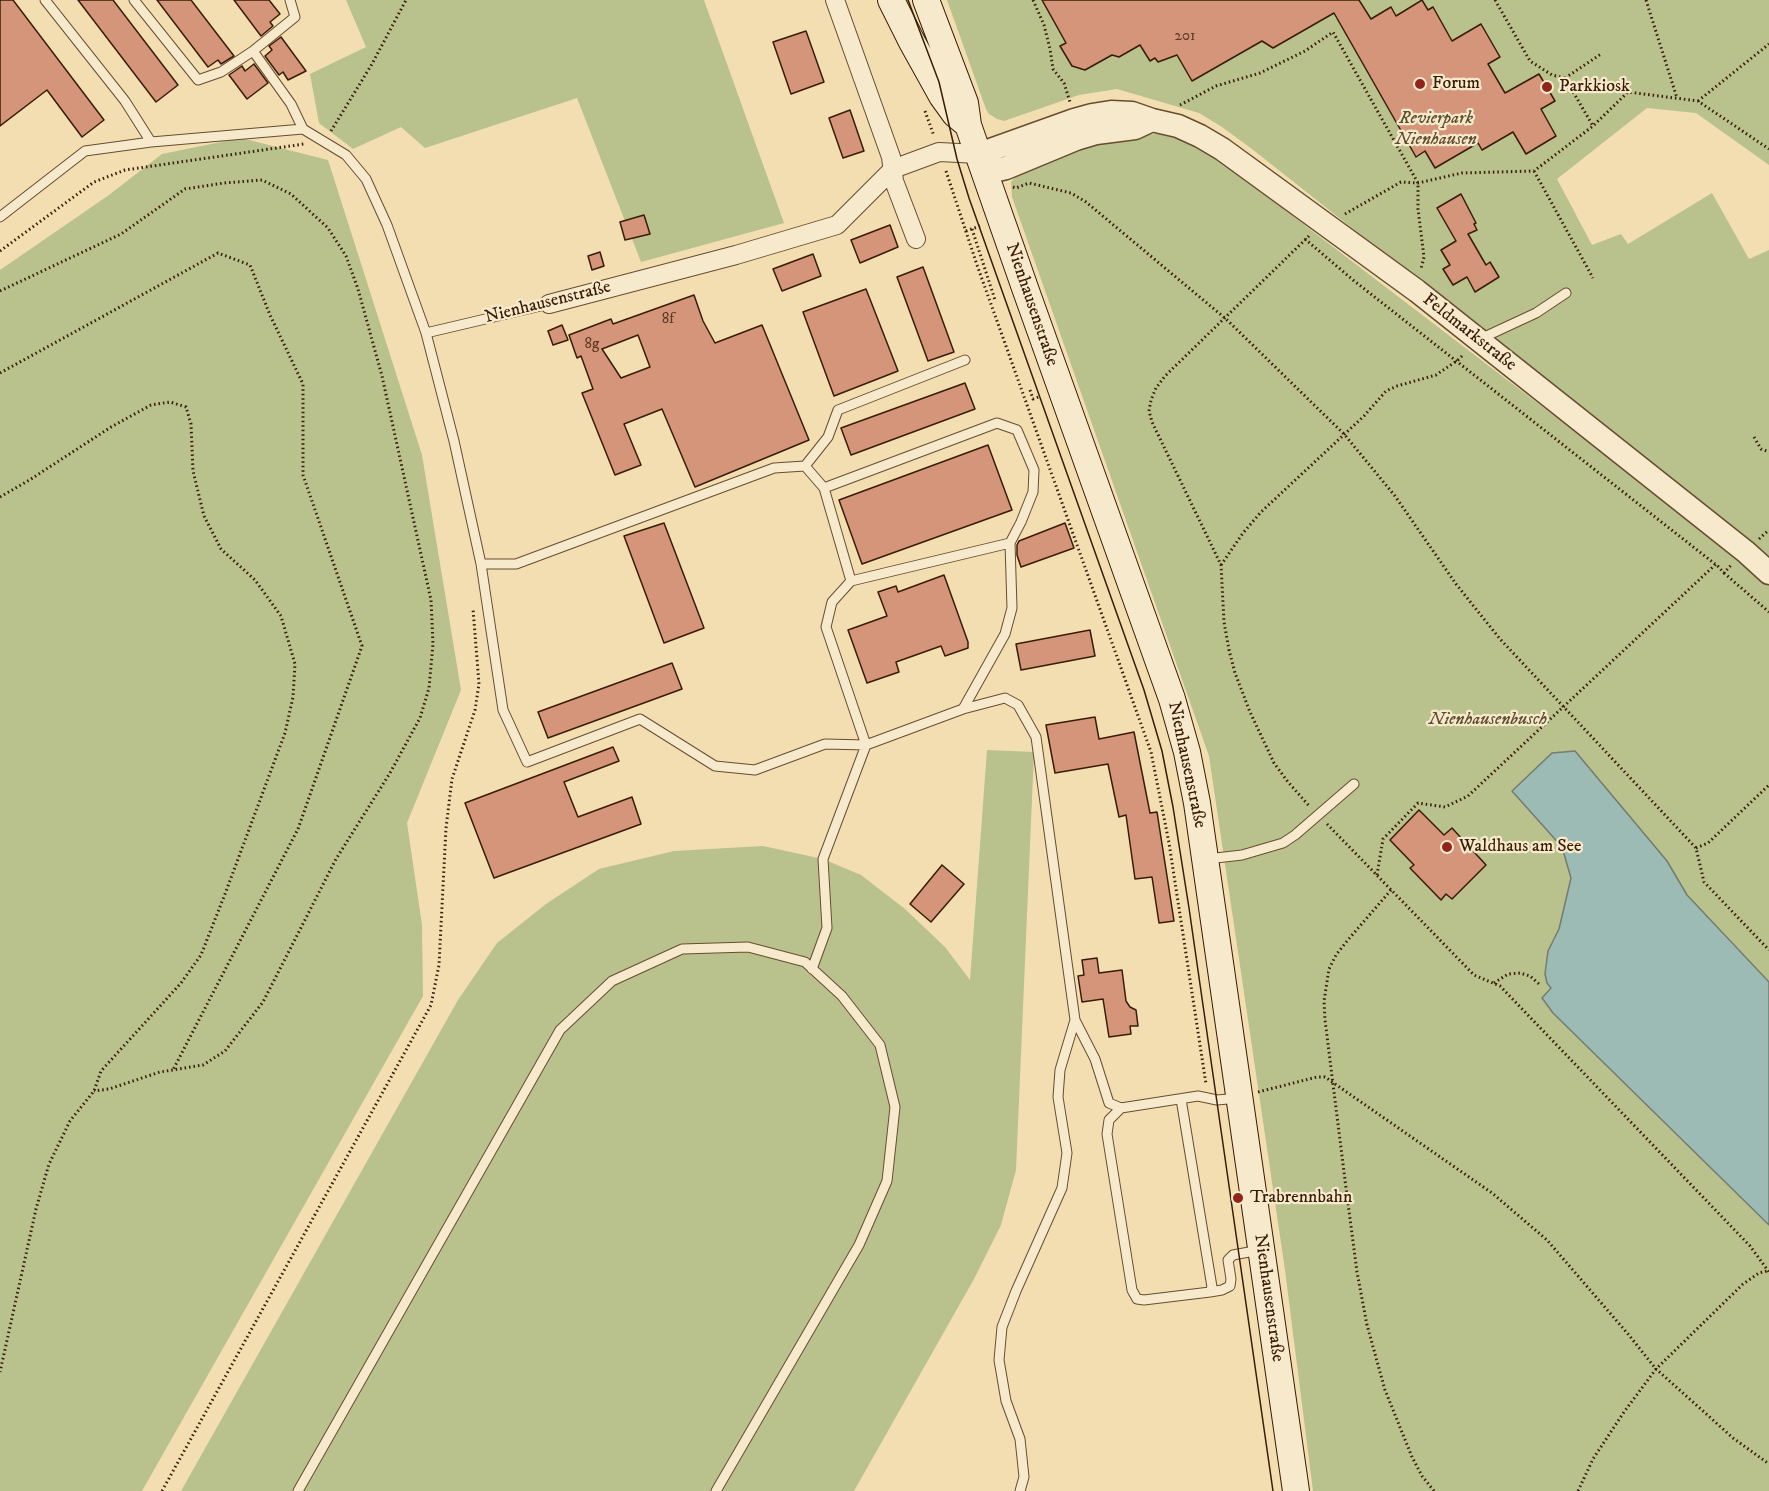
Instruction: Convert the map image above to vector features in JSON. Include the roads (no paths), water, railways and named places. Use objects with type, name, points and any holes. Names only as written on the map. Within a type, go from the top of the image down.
[{"type":"main road","points":[[891,0],[942,96],[955,114],[968,125]]},
{"type":"main road","points":[[926,0],[965,103],[968,125],[982,163]]},
{"type":"main road","name":"Nienhausenstraße","points":[[982,163],[1172,699],[1187,752],[1197,802],[1296,1491]]},
{"type":"street","points":[[835,0],[891,157],[894,182],[916,239]]},
{"type":"street","name":"Feldmarkstraße","points":[[982,163],[1074,120],[1111,112],[1132,113],[1178,126],[1222,148],[1417,291],[1746,552],[1769,573]]},
{"type":"street","points":[[982,163],[1006,168],[1076,139],[1096,133],[1135,128],[1152,120]]},
{"type":"street","name":"Nienhausenstraße","points":[[549,304],[736,255],[837,225],[893,169],[939,152],[982,163]]},
{"type":"lane","points":[[45,0],[124,101],[151,142]]},
{"type":"lane","points":[[134,0],[198,80],[221,72],[253,51],[295,17],[290,0]]},
{"type":"lane","points":[[253,51],[291,104],[303,129]]},
{"type":"lane","points":[[0,217],[85,151],[151,142],[303,129],[346,155],[366,178],[387,225],[426,333],[454,441],[481,564],[503,710],[527,762],[640,720],[715,766],[755,770],[825,744],[866,745],[963,709],[1005,698],[1018,705],[1036,737],[1075,1020],[1095,1059],[1109,1104],[1120,1108],[1198,1096],[1217,1100],[1240,1098]]},
{"type":"lane","points":[[1478,340],[1536,313],[1566,293]]},
{"type":"lane","name":"Nienhausenstraße","points":[[426,333],[549,304]]},
{"type":"lane","points":[[481,564],[516,564],[774,468],[805,466],[828,437],[838,410],[965,360]]},
{"type":"lane","points":[[824,488],[997,423],[1017,430],[1034,470],[1033,492],[1010,543],[1012,608],[1005,634],[963,709]]},
{"type":"lane","points":[[805,466],[824,488],[851,581]]},
{"type":"lane","points":[[812,969],[827,928],[823,859],[866,745],[826,627],[832,602],[851,581],[1010,543]]},
{"type":"lane","points":[[1205,859],[1242,855],[1283,843],[1354,784]]},
{"type":"lane","points":[[298,1491],[560,1030],[612,981],[682,949],[748,947],[805,962],[842,996],[880,1045],[895,1107],[887,1181],[859,1245],[716,1491]]},
{"type":"lane","points":[[1020,1491],[1024,1477],[1020,1439],[1006,1401],[999,1360],[1002,1328],[1062,1188],[1067,1153],[1058,1097],[1060,1070],[1075,1020]]},
{"type":"lane","points":[[1181,1099],[1212,1287],[1210,1292]]},
{"type":"lane","points":[[1120,1108],[1108,1120],[1107,1134],[1132,1290],[1137,1299],[1222,1290],[1230,1286],[1228,1260],[1233,1255],[1262,1250]]},
{"type":"water","points":[[1575,751],[1667,861],[1687,895],[1769,982],[1769,1225],[1553,1013],[1542,998],[1551,988],[1545,974],[1548,951],[1559,929],[1571,878],[1562,847],[1512,791],[1552,753]]},
{"type":"tram line","points":[[908,0],[939,82],[957,159],[969,198],[1144,690],[1162,751],[1189,908],[1273,1491]]},
{"type":"place","name":"Forum","points":[[1420,84]]},
{"type":"place","name":"Parkkiosk","points":[[1547,87]]},
{"type":"place","name":"Waldhaus am See","points":[[1447,847]]},
{"type":"place","name":"Trabrennbahn","points":[[1238,1198]]},
{"type":"park label","name":"Revierpark Nienhausen","points":[[1436,129]]},
{"type":"park label","name":"Nienhausenbusch","points":[[1488,720]]}]
